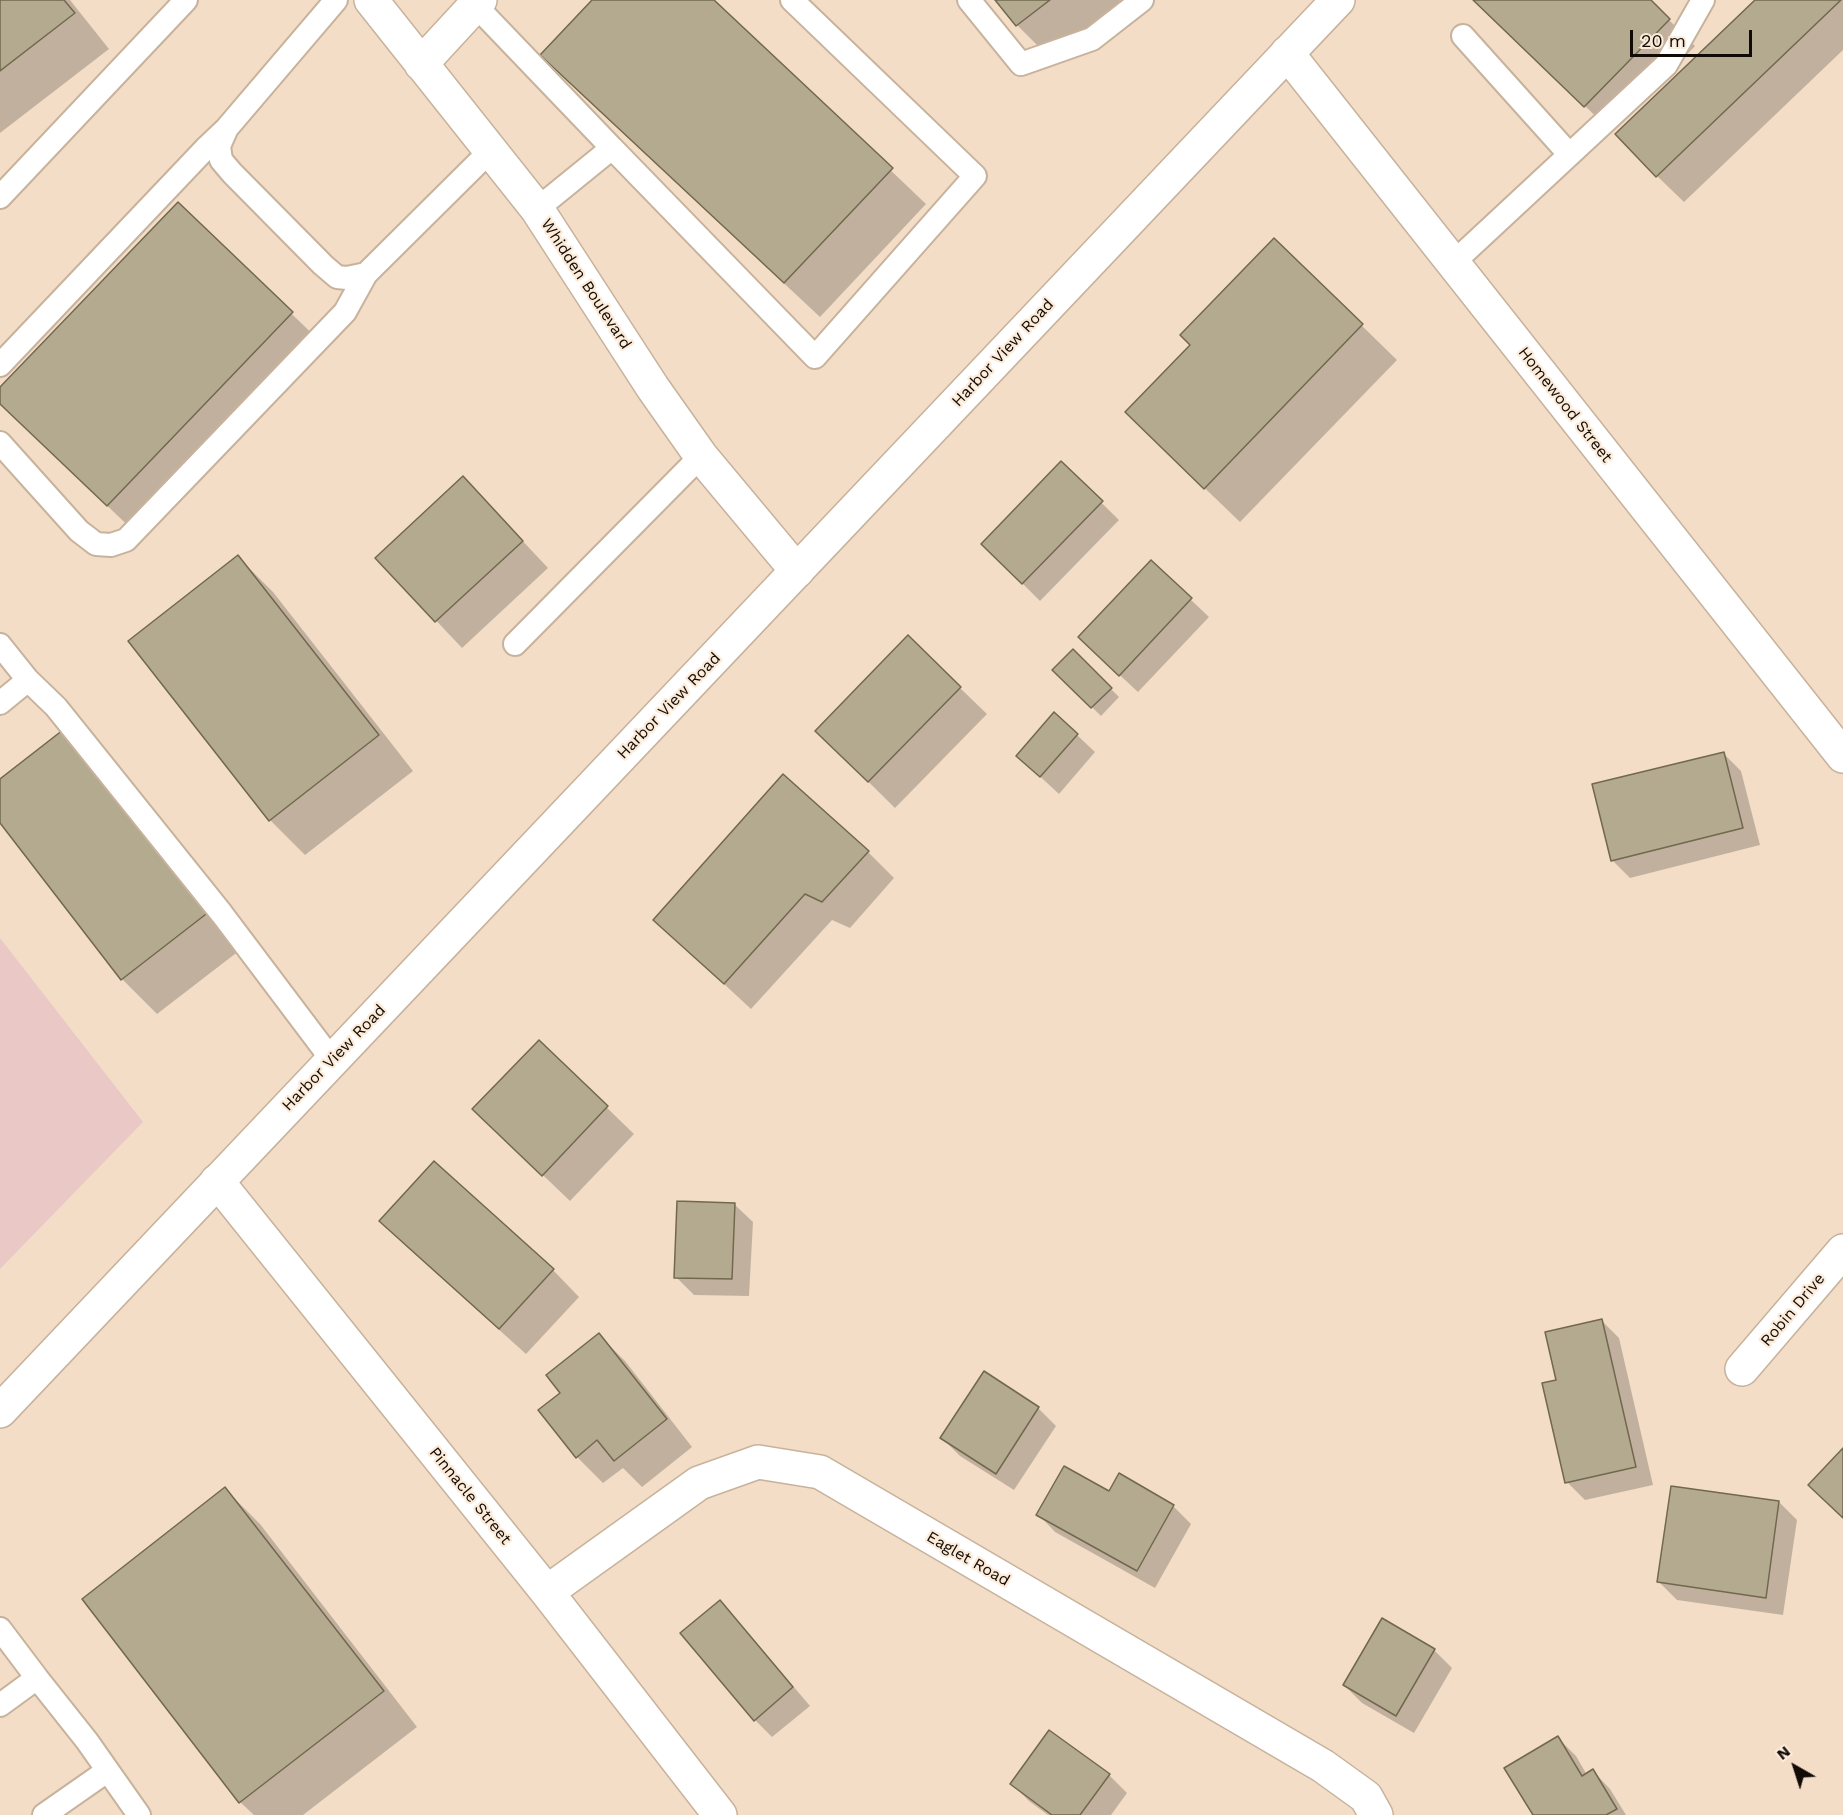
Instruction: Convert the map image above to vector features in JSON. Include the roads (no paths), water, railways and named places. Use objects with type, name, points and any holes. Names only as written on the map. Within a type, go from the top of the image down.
[{"type":"street","name":"Whidden Boulevard","points":[[371,0],[537,209],[653,388],[701,456],[797,571]]},
{"type":"street","name":"Harbor View Road","points":[[0,1411],[1338,0]]},
{"type":"street","points":[[421,64],[478,3]]},
{"type":"street","name":"Homewood Street","points":[[1287,53],[1843,756]]},
{"type":"street","name":"Pinnacle Street","points":[[217,1181],[547,1592],[720,1815]]},
{"type":"street","name":"Robin Drive","points":[[1742,1369],[1843,1251]]},
{"type":"street","name":"Eaglet Road","points":[[547,1592],[699,1483],[758,1462],[820,1472],[1323,1766],[1366,1797],[1376,1815]]},
{"type":"lane","points":[[0,365],[227,128],[336,0]]},
{"type":"lane","points":[[478,3],[612,148],[815,357],[975,176],[792,0]]},
{"type":"lane","points":[[969,0],[1021,64],[1092,39],[1142,0]]},
{"type":"lane","points":[[1453,263],[1666,65],[1702,0]]},
{"type":"lane","points":[[0,197],[180,2]]},
{"type":"lane","points":[[1463,36],[1569,154]]},
{"type":"lane","points":[[227,128],[219,147],[221,160],[231,172],[337,277],[347,278],[366,274]]},
{"type":"lane","points":[[537,209],[612,148]]},
{"type":"lane","points":[[0,443],[79,531],[96,544],[111,545],[126,540],[345,312],[366,274],[490,151]]},
{"type":"lane","points":[[515,644],[701,456]]},
{"type":"lane","points":[[0,645],[28,680],[56,707],[222,914],[332,1060]]},
{"type":"lane","points":[[0,702],[28,680]]},
{"type":"lane","points":[[0,1629],[139,1815]]},
{"type":"lane","points":[[0,1705],[37,1678]]},
{"type":"lane","points":[[44,1815],[107,1771]]}]
